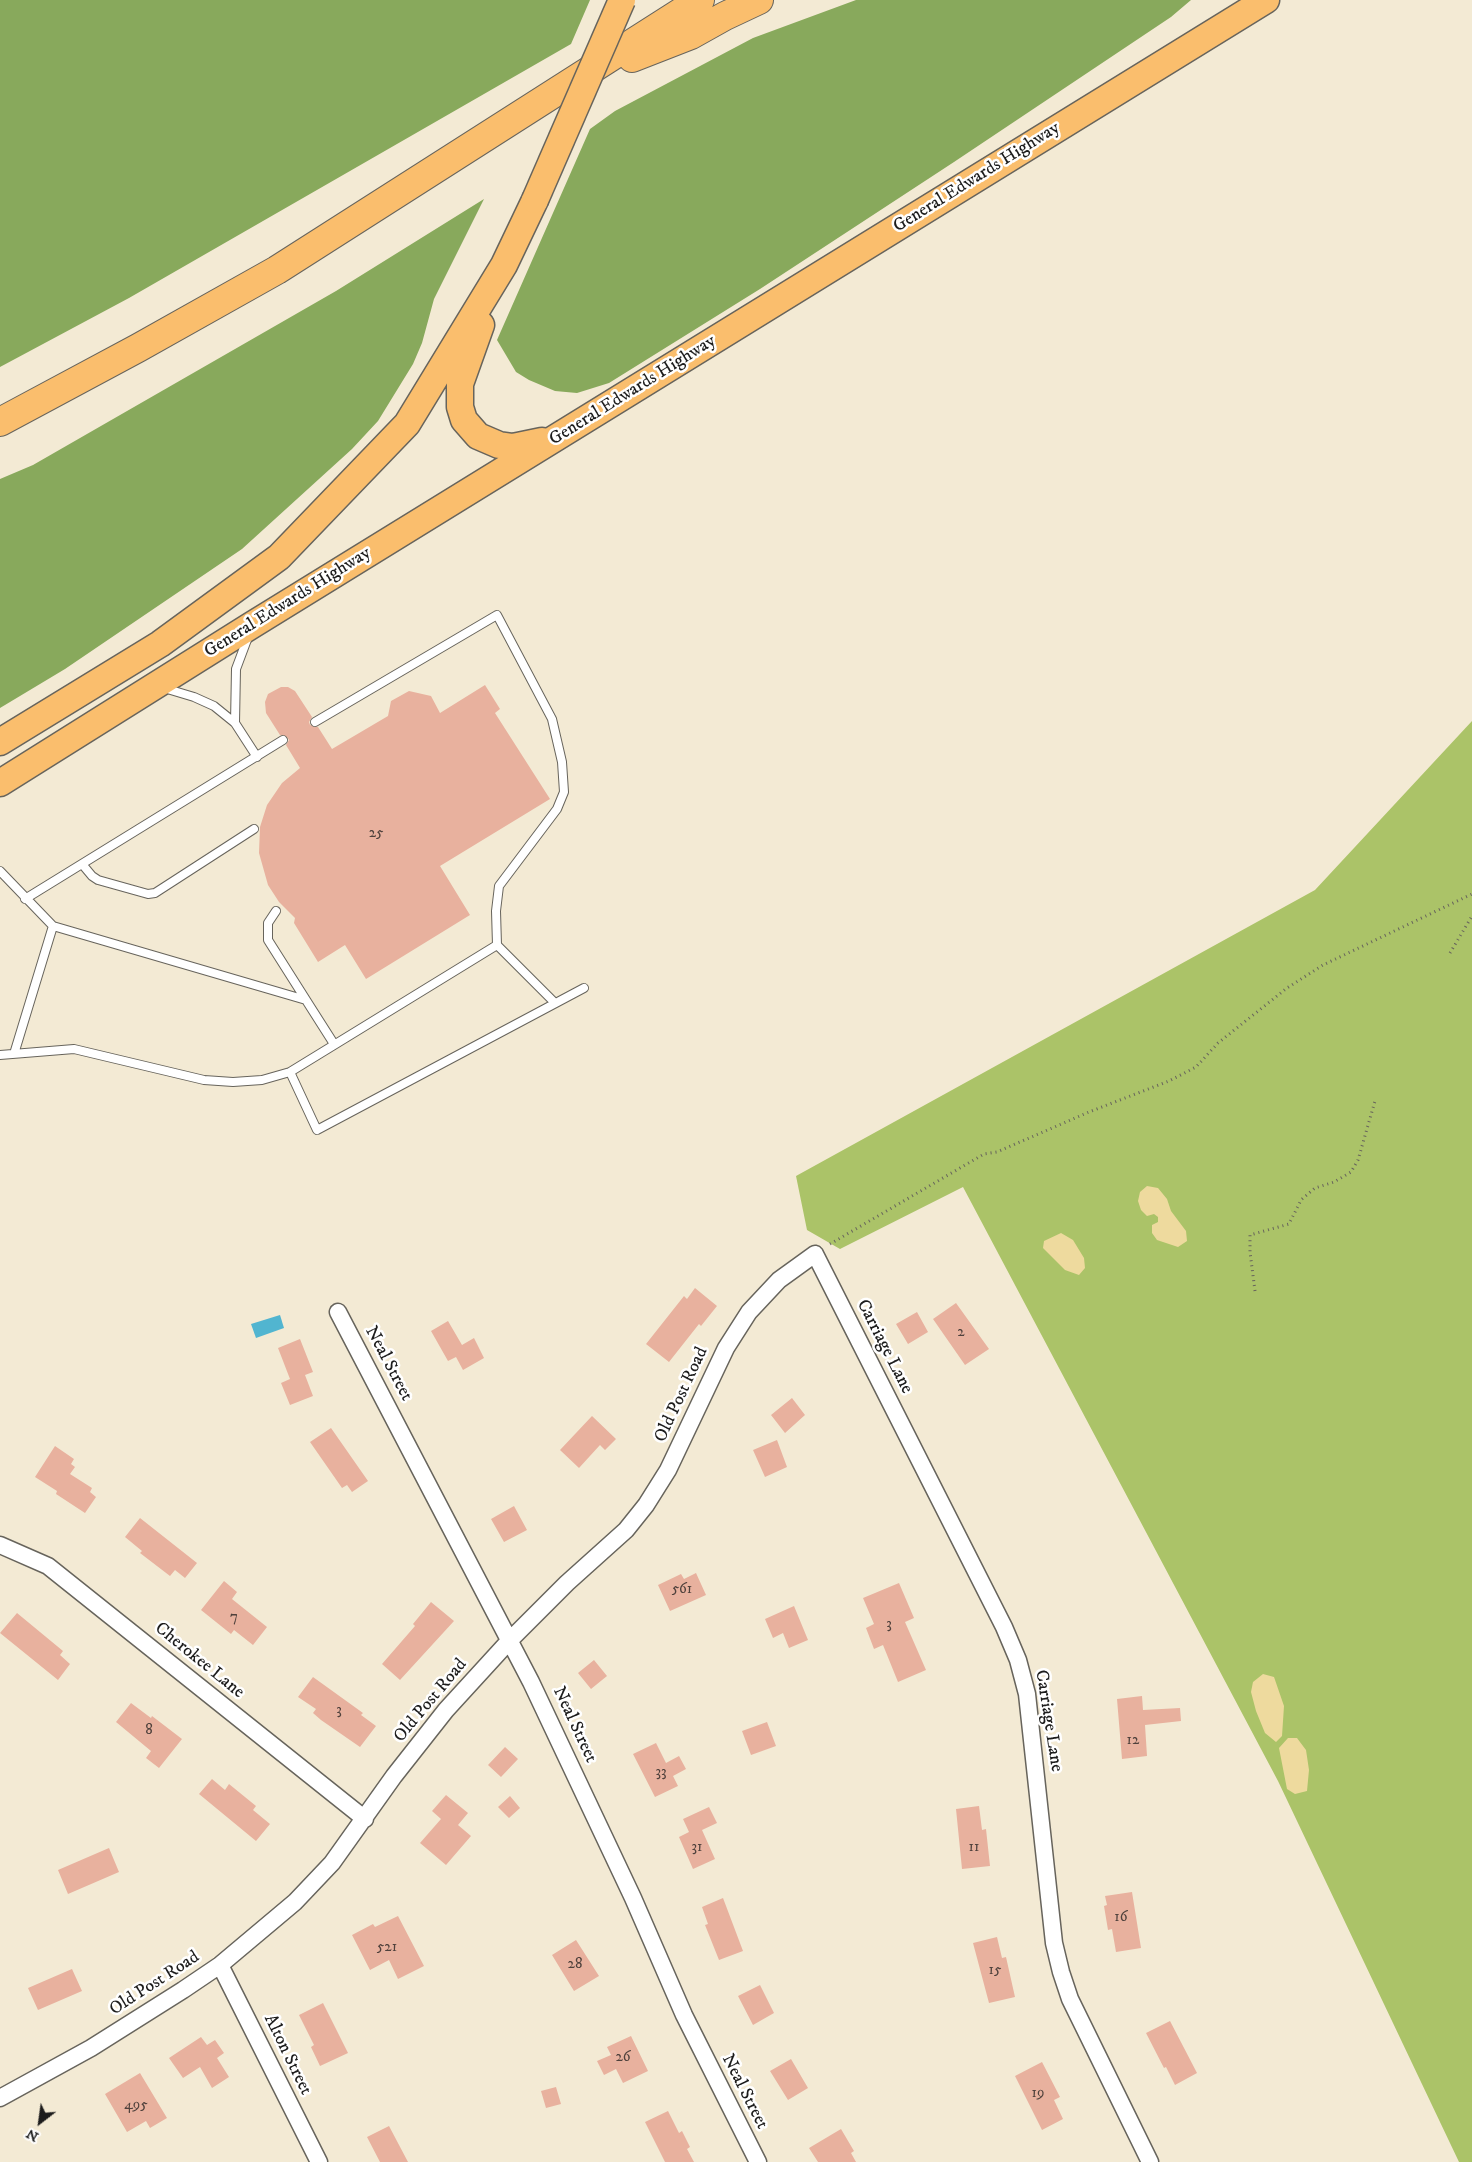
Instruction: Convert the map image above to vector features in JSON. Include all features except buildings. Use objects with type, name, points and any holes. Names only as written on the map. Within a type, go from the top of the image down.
[{"type":"highway","points":[[0,422],[138,348],[277,270],[700,0]]},
{"type":"highway","points":[[581,77],[691,35],[759,0]]},
{"type":"main road","name":"General Edwards Highway","points":[[0,742],[160,644],[280,557],[408,424],[504,265],[536,200],[622,0]]},
{"type":"main road","name":"General Edwards Highway","points":[[1,785],[252,625],[1266,0]]},
{"type":"main road","points":[[504,265],[462,376],[459,400],[462,414],[468,426],[478,436],[499,445],[513,447],[528,445],[563,434]]},
{"type":"street","name":"Old Post Road","points":[[0,2098],[91,2048],[220,1965],[295,1902],[332,1863],[394,1776],[446,1710],[510,1640],[626,1530],[668,1470],[726,1348],[750,1312],[779,1280],[814,1254]]},
{"type":"street","name":"Carriage Lane","points":[[814,1254],[1004,1627],[1018,1660],[1027,1694],[1054,1943],[1061,1972],[1070,1999],[1150,2162]]},
{"type":"street","name":"Neal Street","points":[[338,1312],[510,1640],[633,1898],[684,2015],[758,2162]]},
{"type":"street","name":"Cherokee Lane","points":[[0,1545],[48,1566],[365,1819]]},
{"type":"street","name":"Alton Street","points":[[220,1965],[319,2162]]},
{"type":"lane","points":[[315,722],[497,615],[552,719],[562,762],[564,792],[558,809],[499,886],[496,911],[497,945],[555,1003]]},
{"type":"lane","points":[[235,723],[236,669],[252,625]]},
{"type":"lane","points":[[157,686],[194,697],[214,706],[235,723],[257,757]]},
{"type":"lane","points":[[26,899],[283,740]]},
{"type":"lane","points":[[82,864],[98,880],[148,894],[155,893],[254,829]]},
{"type":"lane","points":[[0,871],[53,926],[306,1000]]},
{"type":"lane","points":[[276,910],[268,923],[268,940],[334,1044]]},
{"type":"lane","points":[[14,1054],[53,926]]},
{"type":"lane","points":[[0,1055],[74,1049],[204,1080],[233,1082],[262,1080],[290,1072],[497,945]]},
{"type":"lane","points":[[290,1072],[317,1130],[584,988]]},
{"type":"path","points":[[814,1254],[984,1154],[997,1152],[1097,1109],[1169,1081],[1196,1067],[1225,1038],[1287,988],[1324,965],[1472,894]]},
{"type":"path","points":[[1450,953],[1472,916]]},
{"type":"path","points":[[1255,1291],[1250,1236],[1288,1224],[1301,1200],[1315,1188],[1334,1182],[1351,1172],[1358,1160],[1375,1101]]},
{"type":"green space","points":[[0,0],[590,0],[571,44],[129,298],[0,367]]},
{"type":"green space","points":[[856,0],[1191,0],[1171,17],[954,162],[760,289],[609,383],[577,393],[555,391],[516,372],[497,340],[590,129],[615,111],[753,38]]},
{"type":"green space","points":[[484,199],[434,299],[422,343],[413,364],[378,421],[352,449],[242,549],[65,669],[0,708],[0,479],[33,465],[336,291]]},
{"type":"green space","points":[[1472,721],[1472,2162],[1459,2162],[1278,1781],[963,1187],[840,1249],[807,1230],[796,1176],[1315,890]]},
{"type":"sand","points":[[1147,1186],[1158,1188],[1167,1199],[1171,1211],[1186,1231],[1187,1241],[1178,1247],[1157,1240],[1152,1233],[1152,1225],[1158,1222],[1158,1217],[1154,1214],[1147,1216],[1141,1210],[1138,1201],[1140,1192]]},
{"type":"sand","points":[[1061,1233],[1073,1240],[1084,1258],[1085,1268],[1079,1275],[1065,1270],[1043,1248],[1044,1241]]},
{"type":"sand","points":[[1263,1674],[1274,1677],[1284,1706],[1282,1736],[1276,1742],[1265,1733],[1251,1692],[1253,1682]]},
{"type":"sand","points":[[1288,1738],[1297,1738],[1306,1750],[1309,1770],[1307,1791],[1295,1794],[1287,1789],[1279,1748]]},
{"type":"water","points":[[280,1315],[284,1328],[256,1338],[251,1324]]}]
